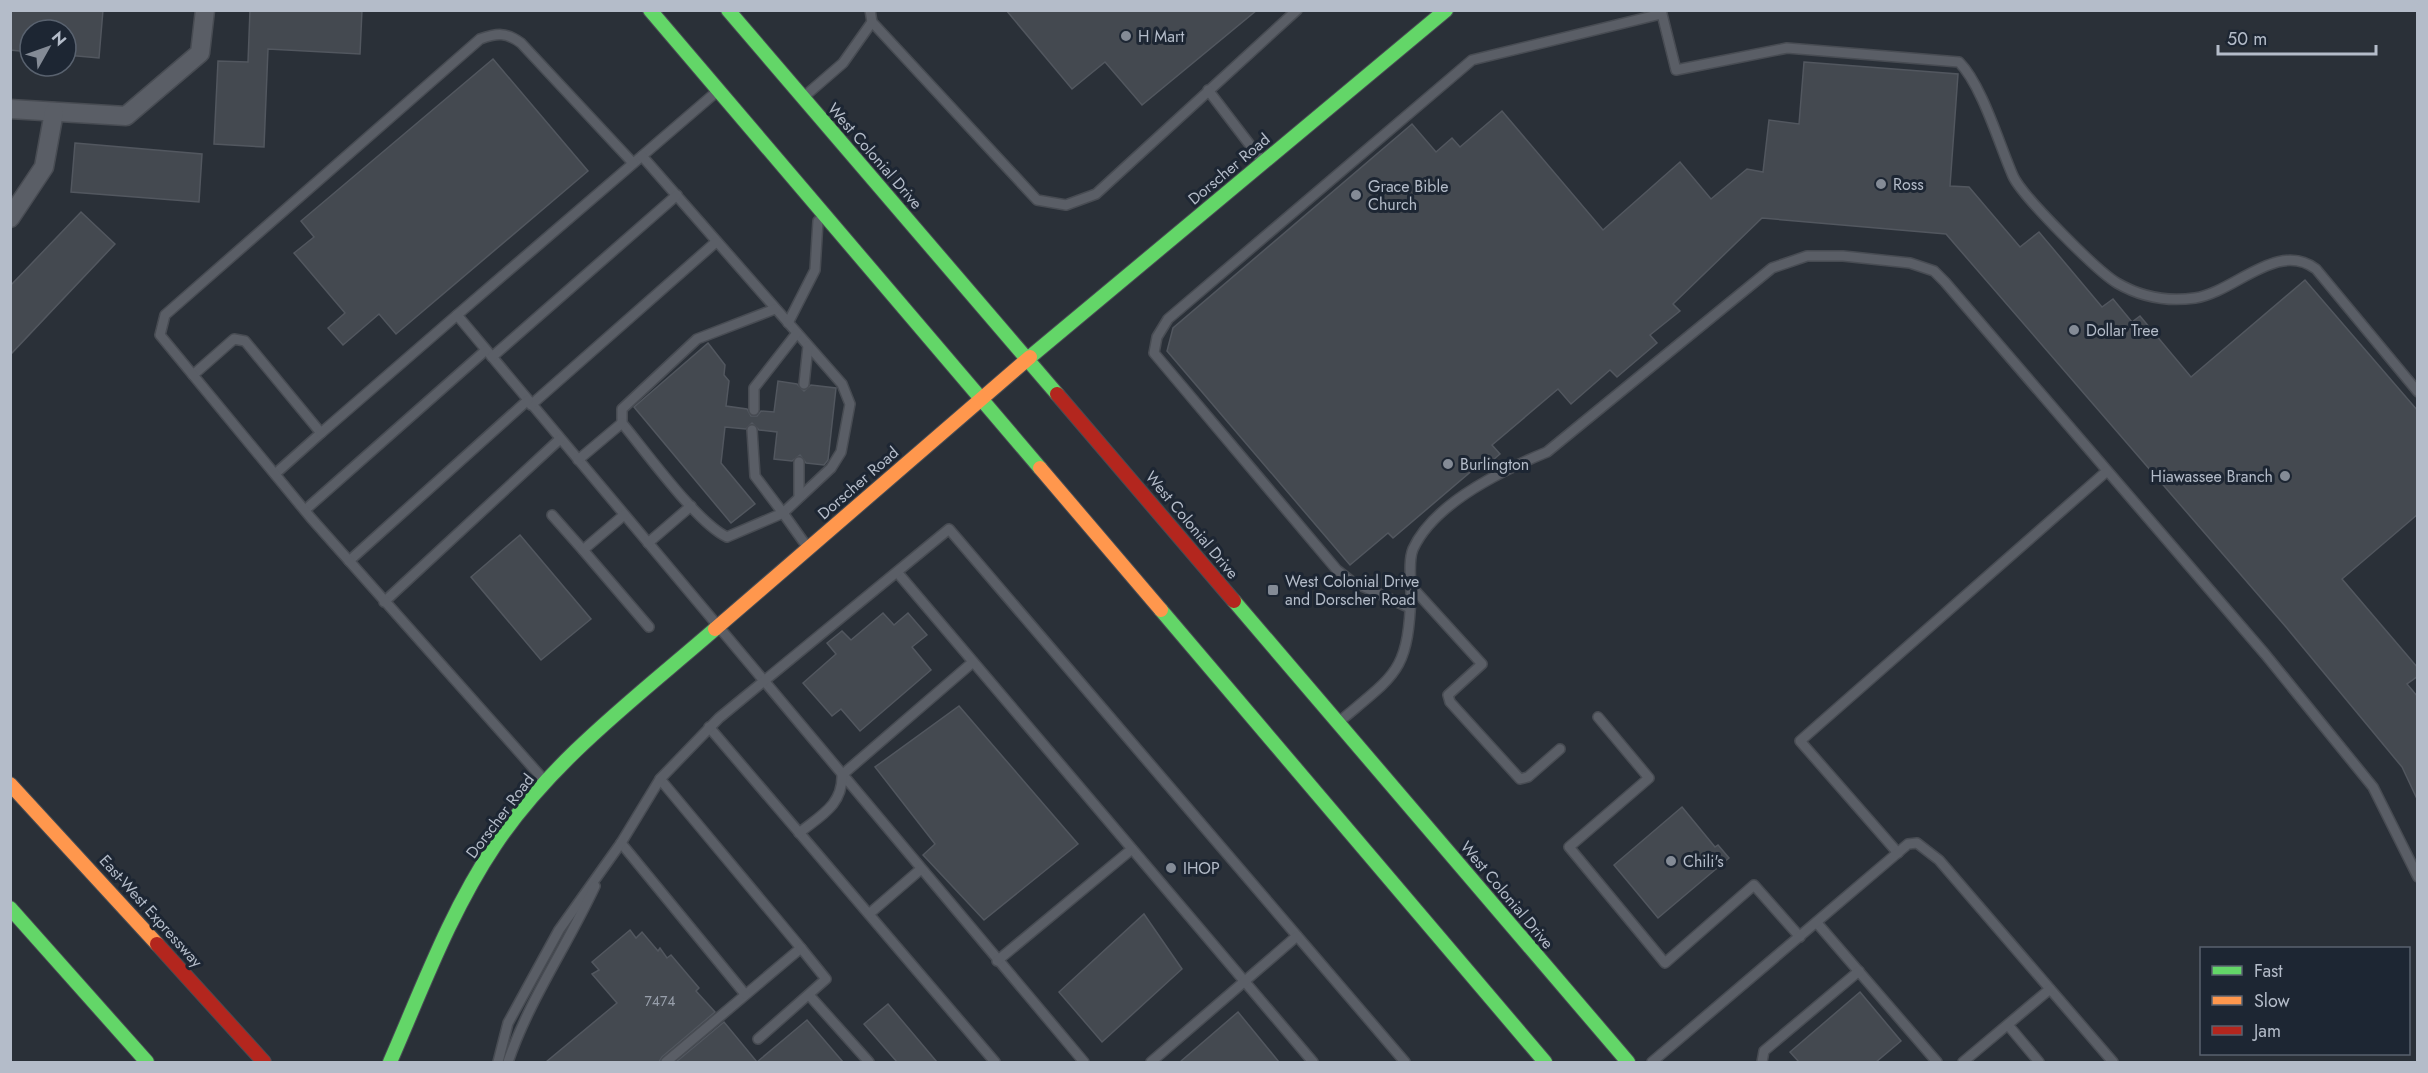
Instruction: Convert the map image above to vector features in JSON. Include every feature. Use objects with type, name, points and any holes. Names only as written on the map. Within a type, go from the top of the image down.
[{"type":"main road","points":[[650,10],[1545,1062]]},
{"type":"main road","name":"West Colonial Drive","points":[[728,10],[1628,1062]]},
{"type":"main road","name":"Dorscher Road","points":[[390,1062],[460,908],[486,859],[512,822],[545,782],[588,739],[1028,358],[1446,10]]},
{"type":"main road","name":"East-West Expressway","points":[[10,784],[46,820],[264,1062]]},
{"type":"main road","points":[[10,908],[147,1062]]},
{"type":"street","points":[[10,109],[126,116],[200,53],[205,10]]},
{"type":"street","points":[[10,218],[44,167],[54,112]]},
{"type":"lane","points":[[870,10],[872,22],[1037,200],[1066,205],[1096,195],[1297,10]]},
{"type":"lane","points":[[1410,608],[1350,581],[1337,570],[1154,353],[1157,337],[1168,319],[1472,60],[1661,12],[1676,70],[1787,48],[1959,62],[1973,81],[2019,186],[2101,273],[2120,284],[2156,299],[2197,298],[2284,260],[2307,262],[2316,269],[2418,392]]},
{"type":"lane","points":[[803,97],[843,63],[872,22]]},
{"type":"lane","points":[[545,782],[384,602],[160,335],[165,315],[480,39],[498,33],[512,36],[521,43],[633,163]]},
{"type":"lane","points":[[275,474],[718,90]]},
{"type":"lane","points":[[1208,90],[1263,162]]},
{"type":"lane","points":[[642,156],[842,384],[850,404],[841,452],[831,468],[783,513],[727,537],[716,532],[691,506],[622,423],[622,409],[697,339],[775,309]]},
{"type":"lane","points":[[305,510],[677,195]]},
{"type":"lane","points":[[788,323],[815,270],[818,209]]},
{"type":"lane","points":[[349,561],[716,242]]},
{"type":"lane","points":[[1339,723],[1392,678],[1405,655],[1410,608],[1412,551],[1425,528],[1454,504],[1503,470],[1547,452],[1772,268],[1807,256],[1843,256],[1910,263],[1934,271],[2265,654],[2373,787],[2418,877]]},
{"type":"lane","points":[[457,315],[716,627],[1084,1062]]},
{"type":"lane","points":[[754,410],[754,388],[797,333]]},
{"type":"lane","points":[[193,375],[234,339],[245,341],[321,433]]},
{"type":"lane","points":[[804,384],[808,346]]},
{"type":"lane","points":[[578,460],[622,423]]},
{"type":"lane","points":[[752,430],[755,476],[808,548]]},
{"type":"lane","points":[[384,602],[560,439]]},
{"type":"lane","points":[[799,462],[799,497]]},
{"type":"lane","points":[[1898,853],[1800,741],[2107,471]]},
{"type":"lane","points":[[648,543],[691,506]]},
{"type":"lane","points":[[552,514],[649,627]]},
{"type":"lane","points":[[583,550],[624,515]]},
{"type":"lane","points":[[498,1062],[508,1023],[559,930],[621,843],[660,779],[709,727],[949,529],[1405,1062]]},
{"type":"lane","points":[[897,572],[1313,1062]]},
{"type":"lane","points":[[1411,586],[1482,664],[1448,695],[1450,702],[1520,778],[1528,777],[1560,749]]},
{"type":"lane","points":[[842,775],[973,662]]},
{"type":"lane","points":[[1598,717],[1649,778],[1569,847],[1665,963],[1754,885],[1800,937]]},
{"type":"lane","points":[[709,727],[995,1062]]},
{"type":"lane","points":[[799,833],[834,804],[843,790],[842,775]]},
{"type":"lane","points":[[660,779],[826,979],[758,1039]]},
{"type":"lane","points":[[621,843],[745,994]]},
{"type":"lane","points":[[1652,1062],[1908,844],[1917,843],[1939,861],[2113,1062]]},
{"type":"lane","points":[[997,961],[1132,849]]},
{"type":"lane","points":[[508,1062],[520,1028],[544,979],[575,928],[604,865]]},
{"type":"lane","points":[[869,914],[921,869]]},
{"type":"lane","points":[[1817,922],[1937,1062]]},
{"type":"lane","points":[[1151,1062],[1297,936]]},
{"type":"lane","points":[[666,1062],[801,948]]},
{"type":"lane","points":[[1762,1062],[1764,1051],[1859,971]]},
{"type":"lane","points":[[1964,1062],[2050,989]]},
{"type":"lane","points":[[809,995],[869,1062]]},
{"type":"lane","points":[[2008,1025],[2039,1062]]},
{"type":"building","points":[[10,10],[103,10],[99,58],[78,56],[78,18],[18,18],[18,51],[10,50]]},
{"type":"building","points":[[250,10],[362,10],[360,54],[268,49],[264,147],[214,144],[218,61],[248,62]]},
{"type":"building","name":"H Mart","points":[[1006,10],[1257,10],[1142,105],[1105,62],[1072,89]]},
{"type":"building","points":[[493,59],[588,171],[396,334],[379,314],[343,345],[328,328],[345,313],[294,253],[314,237],[301,221]]},
{"type":"building","points":[[1804,62],[1958,74],[1950,186],[1969,187],[2020,247],[2039,232],[2102,307],[2113,299],[2132,322],[2140,316],[2191,377],[2305,280],[2418,411],[2418,514],[2342,579],[2418,668],[2418,676],[2407,684],[2418,697],[2418,801],[2402,767],[2286,627],[1946,234],[1762,218],[1673,304],[1680,311],[1650,335],[1657,343],[1617,377],[1610,370],[1571,404],[1558,389],[1492,445],[1500,454],[1485,467],[1481,463],[1393,538],[1388,533],[1350,565],[1167,351],[1173,328],[1412,124],[1436,152],[1452,138],[1460,147],[1502,111],[1603,230],[1680,162],[1711,199],[1747,169],[1763,172],[1769,120],[1799,124]]},
{"type":"building","points":[[75,143],[202,154],[199,202],[71,192]]},
{"type":"building","points":[[81,212],[115,244],[10,355],[10,286]]},
{"type":"building","points":[[708,343],[725,365],[724,375],[729,381],[726,406],[747,409],[751,416],[757,416],[761,411],[774,412],[778,381],[797,384],[804,391],[811,385],[836,388],[828,460],[824,465],[806,463],[800,455],[792,461],[774,459],[777,432],[759,430],[752,423],[746,429],[725,427],[721,463],[755,504],[731,523],[634,407]]},
{"type":"building","points":[[520,535],[591,619],[541,660],[471,577]]},
{"type":"building","points":[[883,613],[894,625],[908,613],[927,635],[912,647],[931,670],[860,731],[841,709],[832,716],[803,683],[836,654],[827,643],[842,631],[851,640]]},
{"type":"building","points":[[959,706],[1078,844],[984,920],[923,855],[935,844],[875,767]]},
{"type":"building","name":"Chili's","points":[[1682,807],[1715,847],[1718,845],[1729,858],[1658,918],[1614,865]]},
{"type":"building","points":[[1144,914],[1182,969],[1102,1042],[1059,992]]},
{"type":"building","points":[[630,930],[636,938],[642,932],[658,951],[660,948],[667,958],[671,955],[699,988],[696,991],[715,1012],[659,1062],[546,1062],[617,1003],[592,974],[599,970],[592,962]]},
{"type":"building","points":[[1860,992],[1901,1041],[1876,1062],[1799,1062],[1790,1052]]},
{"type":"building","points":[[888,1004],[937,1062],[897,1062],[864,1024]]},
{"type":"building","points":[[1238,1012],[1279,1062],[1180,1062]]},
{"type":"building","points":[[807,1020],[843,1062],[757,1062]]},
{"type":"building","points":[[724,1022],[757,1062],[676,1062]]},
{"type":"traffic: fast","points":[[650,10],[1040,468]]},
{"type":"traffic: fast","points":[[728,10],[1057,394]]},
{"type":"traffic: fast","points":[[1030,357],[1446,10]]},
{"type":"traffic: fast","points":[[1234,601],[1628,1062]]},
{"type":"traffic: fast","points":[[1161,610],[1545,1062]]},
{"type":"traffic: fast","points":[[390,1062],[450,924],[495,845],[518,814],[569,757],[715,629]]},
{"type":"traffic: fast","points":[[10,908],[147,1062]]},
{"type":"traffic: slow","points":[[715,629],[1030,357]]},
{"type":"traffic: slow","points":[[1040,468],[1161,610]]},
{"type":"traffic: slow","points":[[10,784],[157,944]]},
{"type":"traffic: jam","points":[[1057,394],[1234,601]]},
{"type":"traffic: jam","points":[[157,944],[264,1062]]},
{"type":"place","name":"H Mart","points":[[1126,36]]},
{"type":"place","name":"Ross","points":[[1881,184]]},
{"type":"place","name":"Grace Bible Church","points":[[1356,195]]},
{"type":"place","name":"Dollar Tree","points":[[2074,330]]},
{"type":"place","name":"Burlington","points":[[1448,464]]},
{"type":"place","name":"Hiawassee Branch","points":[[2285,476]]},
{"type":"place","name":"West Colonial Drive and Dorscher Road","points":[[1273,590]]},
{"type":"place","name":"Chili's","points":[[1671,861]]},
{"type":"place","name":"IHOP","points":[[1171,868]]}]
